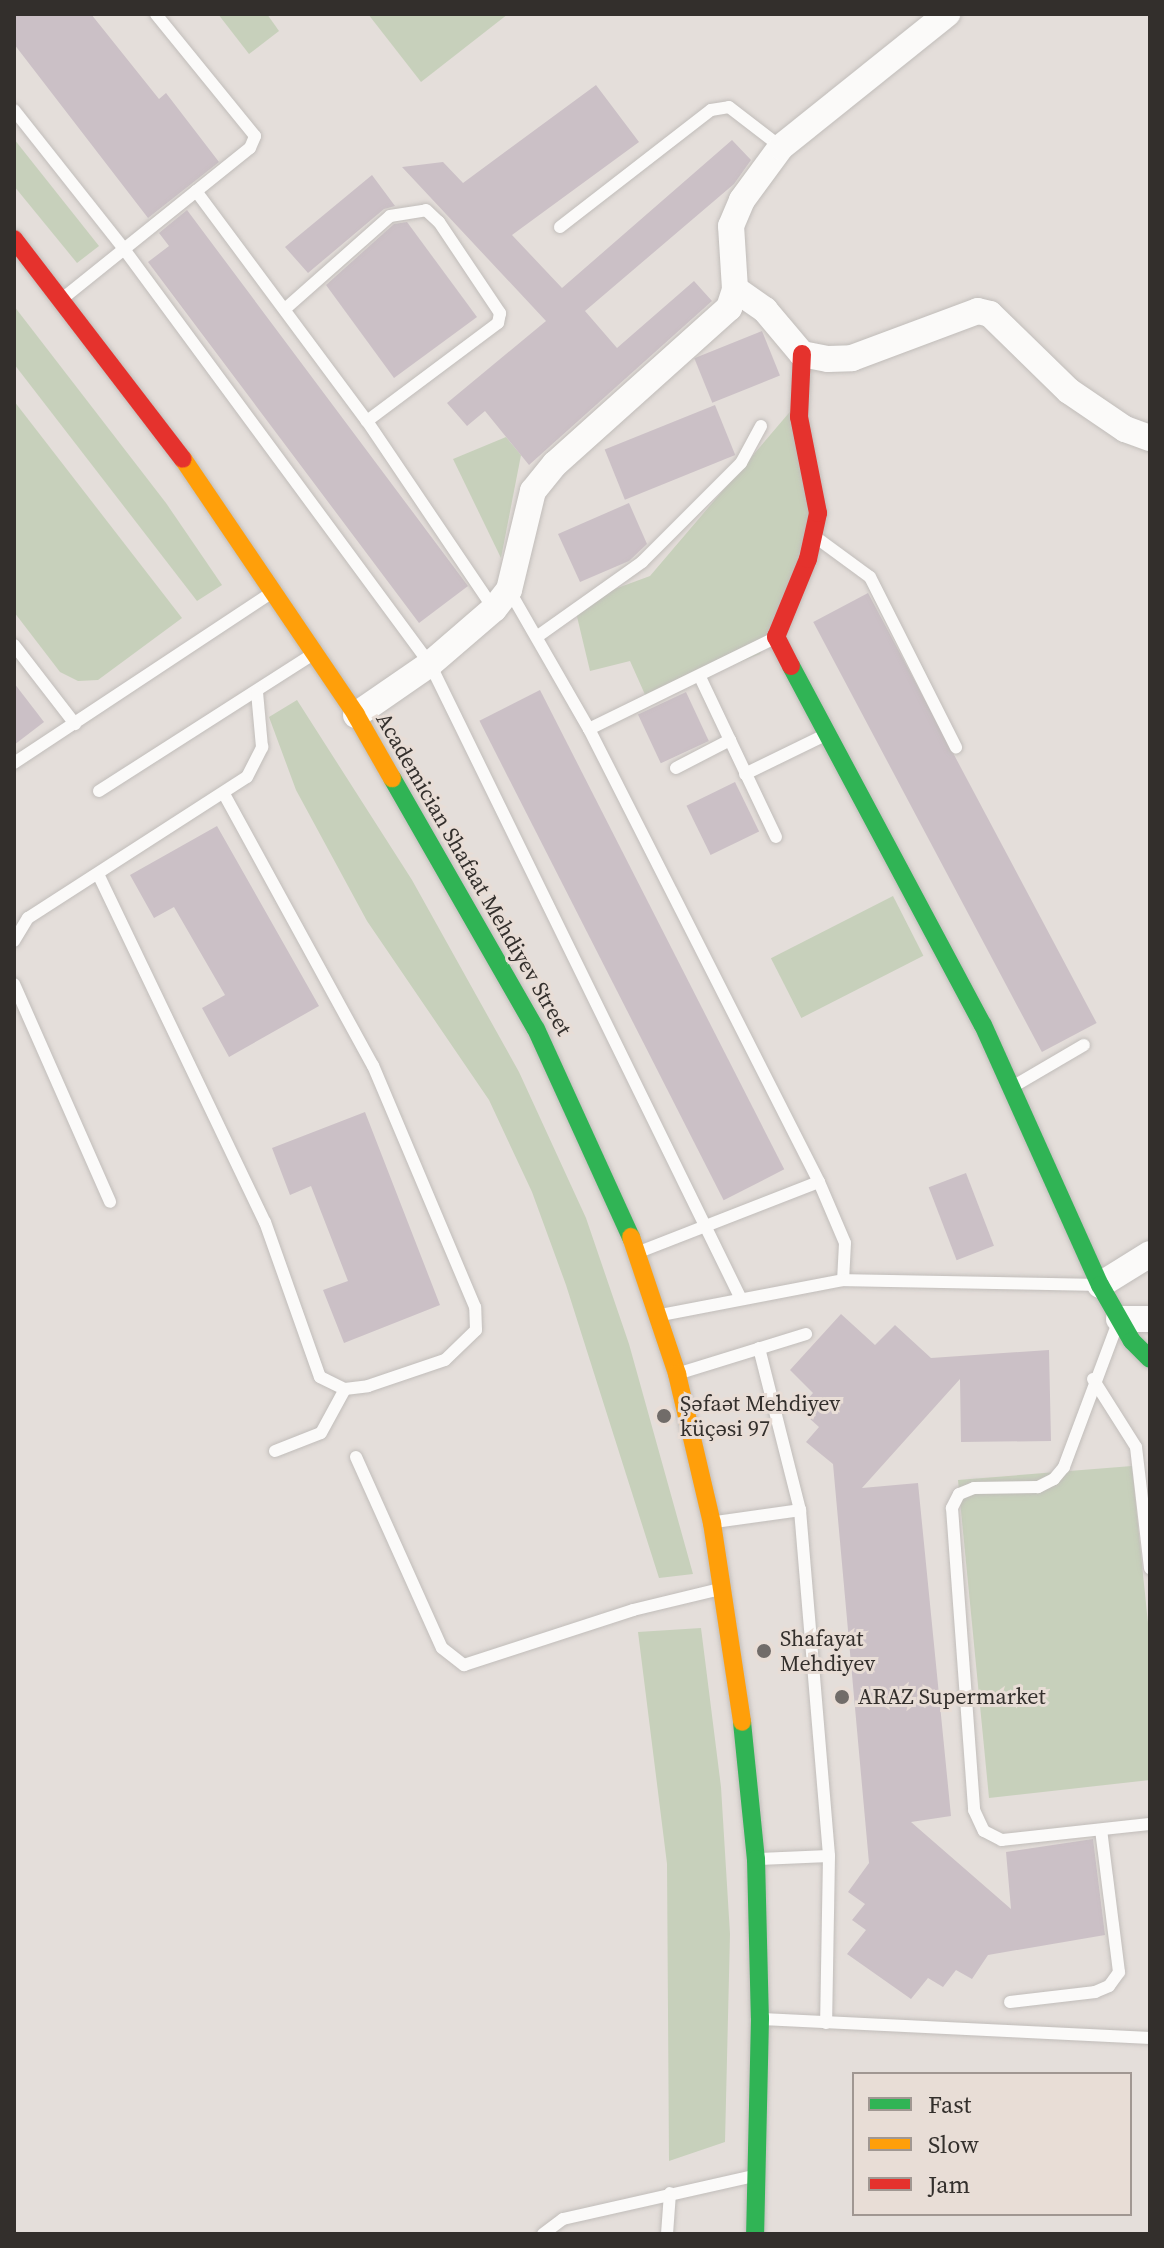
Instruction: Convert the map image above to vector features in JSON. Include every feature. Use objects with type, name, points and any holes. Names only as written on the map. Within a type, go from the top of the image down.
[{"type":"main road","name":"Academician Shafaat Mehdiyev Street","points":[[14,239],[195,475],[356,715],[536,1029],[638,1253],[677,1374],[712,1523],[756,1859],[760,2018],[755,2234]]},
{"type":"main road","points":[[802,354],[799,417],[818,513],[815,537],[776,637],[783,658],[831,733],[1011,1088],[1100,1285],[1119,1319],[1150,1359]]},
{"type":"street","points":[[356,715],[430,664],[502,600],[533,491],[555,464],[715,325],[735,289],[731,226],[742,200],[781,147],[947,14]]},
{"type":"street","points":[[735,289],[765,310],[802,354],[852,358],[961,316],[990,314],[1069,391],[1125,429],[1150,438]]},
{"type":"street","points":[[1100,1285],[1150,1254]]},
{"type":"street","points":[[1119,1319],[1150,1319]]},
{"type":"lane","points":[[62,300],[250,148],[255,136],[156,14]]},
{"type":"lane","points":[[560,227],[711,110],[729,107],[781,147]]},
{"type":"lane","points":[[14,110],[124,249],[430,664],[741,1299]]},
{"type":"lane","points":[[196,191],[502,600],[538,636],[589,729],[819,1182],[845,1243],[843,1280]]},
{"type":"lane","points":[[285,309],[390,216],[426,210],[439,222],[500,313],[498,323],[367,421]]},
{"type":"lane","points":[[14,271],[29,259]]},
{"type":"lane","points":[[538,636],[642,562],[741,463],[761,426]]},
{"type":"lane","points":[[815,537],[870,577],[956,747]]},
{"type":"lane","points":[[14,763],[274,590]]},
{"type":"lane","points":[[589,729],[776,637]]},
{"type":"lane","points":[[14,645],[75,724]]},
{"type":"lane","points":[[99,791],[316,652]]},
{"type":"lane","points":[[700,677],[776,837]]},
{"type":"lane","points":[[14,941],[28,918],[225,796],[257,764],[262,747],[257,692]]},
{"type":"lane","points":[[745,774],[831,733]]},
{"type":"lane","points":[[676,768],[730,740]]},
{"type":"lane","points":[[99,876],[265,1222],[320,1377],[345,1389],[445,1360],[476,1330],[475,1307],[373,1066],[225,796]]},
{"type":"lane","points":[[14,984],[110,1202]]},
{"type":"lane","points":[[1011,1088],[1084,1045]]},
{"type":"lane","points":[[638,1253],[819,1182]]},
{"type":"lane","points":[[658,1315],[843,1280],[1100,1285]]},
{"type":"lane","points":[[1119,1319],[1093,1379],[1064,1467],[1054,1479],[1038,1487],[974,1488],[959,1494],[952,1508],[974,1810],[984,1831],[1002,1840],[1150,1824]]},
{"type":"lane","points":[[677,1374],[806,1334]]},
{"type":"lane","points":[[759,1348],[800,1510],[829,1856],[826,2023]]},
{"type":"lane","points":[[1093,1379],[1136,1447],[1150,1568]]},
{"type":"lane","points":[[275,1451],[321,1433],[345,1389]]},
{"type":"lane","points":[[356,1457],[442,1648],[464,1665],[633,1610],[723,1589]]},
{"type":"lane","points":[[712,1523],[800,1510]]},
{"type":"lane","points":[[1010,2002],[1095,1992],[1109,1986],[1119,1972],[1101,1830]]},
{"type":"lane","points":[[756,1859],[829,1856]]},
{"type":"lane","points":[[760,2018],[1150,2038]]},
{"type":"lane","points":[[543,2234],[563,2219],[758,2176]]},
{"type":"lane","points":[[667,2234],[670,2193]]},
{"type":"green space","points":[[218,14],[267,14],[279,31],[249,54]]},
{"type":"green space","points":[[368,14],[508,14],[421,82]]},
{"type":"green space","points":[[14,139],[99,246],[77,263],[14,186]]},
{"type":"green space","points":[[14,306],[166,503],[222,585],[197,601],[14,364]]},
{"type":"green space","points":[[14,401],[182,618],[98,680],[78,681],[60,672],[14,612]]},
{"type":"green space","points":[[794,407],[823,524],[760,654],[647,699],[630,661],[590,671],[574,604],[650,576]]},
{"type":"green space","points":[[506,437],[521,455],[501,558],[453,459]]},
{"type":"green space","points":[[297,700],[412,880],[519,1072],[586,1218],[629,1344],[693,1574],[659,1578],[566,1285],[532,1192],[489,1100],[367,921],[296,790],[269,717]]},
{"type":"green space","points":[[893,896],[923,956],[801,1018],[771,958]]},
{"type":"green space","points":[[1132,1466],[1150,1643],[1150,1780],[989,1798],[958,1480]]},
{"type":"green space","points":[[701,1628],[721,1787],[730,1934],[725,2142],[669,2161],[667,1864],[638,1632]]},
{"type":"building","points":[[14,14],[91,14],[159,99],[166,93],[219,162],[148,218],[14,44]]},
{"type":"building","points":[[596,85],[639,142],[512,235],[562,288],[732,140],[751,160],[734,184],[585,311],[617,348],[694,281],[712,301],[529,465],[485,411],[467,426],[447,403],[546,321],[402,167],[443,162],[463,183]]},
{"type":"building","points":[[372,175],[395,206],[384,209],[308,273],[285,247]]},
{"type":"building","points":[[187,210],[468,586],[419,623],[148,262],[169,246],[159,233]]},
{"type":"building","points":[[407,222],[477,317],[394,378],[326,285],[394,224]]},
{"type":"building","points":[[762,331],[780,376],[712,403],[694,358]]},
{"type":"building","points":[[715,405],[735,455],[625,500],[605,450]]},
{"type":"building","points":[[629,503],[647,544],[629,561],[580,582],[558,534]]},
{"type":"building","points":[[868,593],[1097,1023],[1042,1052],[813,622]]},
{"type":"building","points":[[14,683],[44,722],[14,745]]},
{"type":"building","points":[[540,690],[784,1169],[724,1200],[479,721]]},
{"type":"building","points":[[686,692],[709,741],[661,763],[638,714]]},
{"type":"building","points":[[735,782],[759,831],[711,855],[686,806]]},
{"type":"building","points":[[217,826],[319,1006],[229,1057],[202,1008],[225,995],[174,907],[154,918],[130,875]]},
{"type":"building","points":[[365,1112],[440,1305],[344,1343],[323,1290],[348,1281],[311,1186],[290,1195],[272,1148]]},
{"type":"building","points":[[966,1173],[994,1246],[957,1260],[929,1187]]},
{"type":"building","points":[[841,1314],[875,1345],[895,1325],[931,1358],[1049,1350],[1051,1441],[961,1442],[960,1379],[862,1488],[918,1483],[951,1816],[911,1822],[1011,1909],[1006,1852],[1093,1839],[1105,1935],[988,1955],[972,1979],[956,1970],[943,1987],[928,1978],[911,1999],[847,1954],[866,1930],[852,1920],[865,1904],[848,1892],[869,1863],[833,1464],[806,1442],[819,1427],[799,1409],[813,1393],[790,1370]]},
{"type":"traffic: fast","points":[[791,666],[983,1025],[1100,1285],[1132,1341],[1150,1359]]},
{"type":"traffic: fast","points":[[392,778],[536,1029],[631,1237]]},
{"type":"traffic: fast","points":[[742,1722],[756,1859],[760,2018],[755,2234]]},
{"type":"traffic: slow","points":[[183,459],[356,715],[392,778]]},
{"type":"traffic: slow","points":[[631,1237],[677,1374],[712,1523],[742,1722]]},
{"type":"traffic: jam","points":[[14,239],[183,459]]},
{"type":"traffic: jam","points":[[791,666],[776,637],[808,559],[818,513],[799,417],[802,354]]},
{"type":"place","name":"Şəfaət Mehdiyev küçəsi 97","points":[[664,1416]]},
{"type":"place","name":"Shafayat Mehdiyev","points":[[764,1651]]},
{"type":"place","name":"ARAZ Supermarket","points":[[842,1697]]}]
